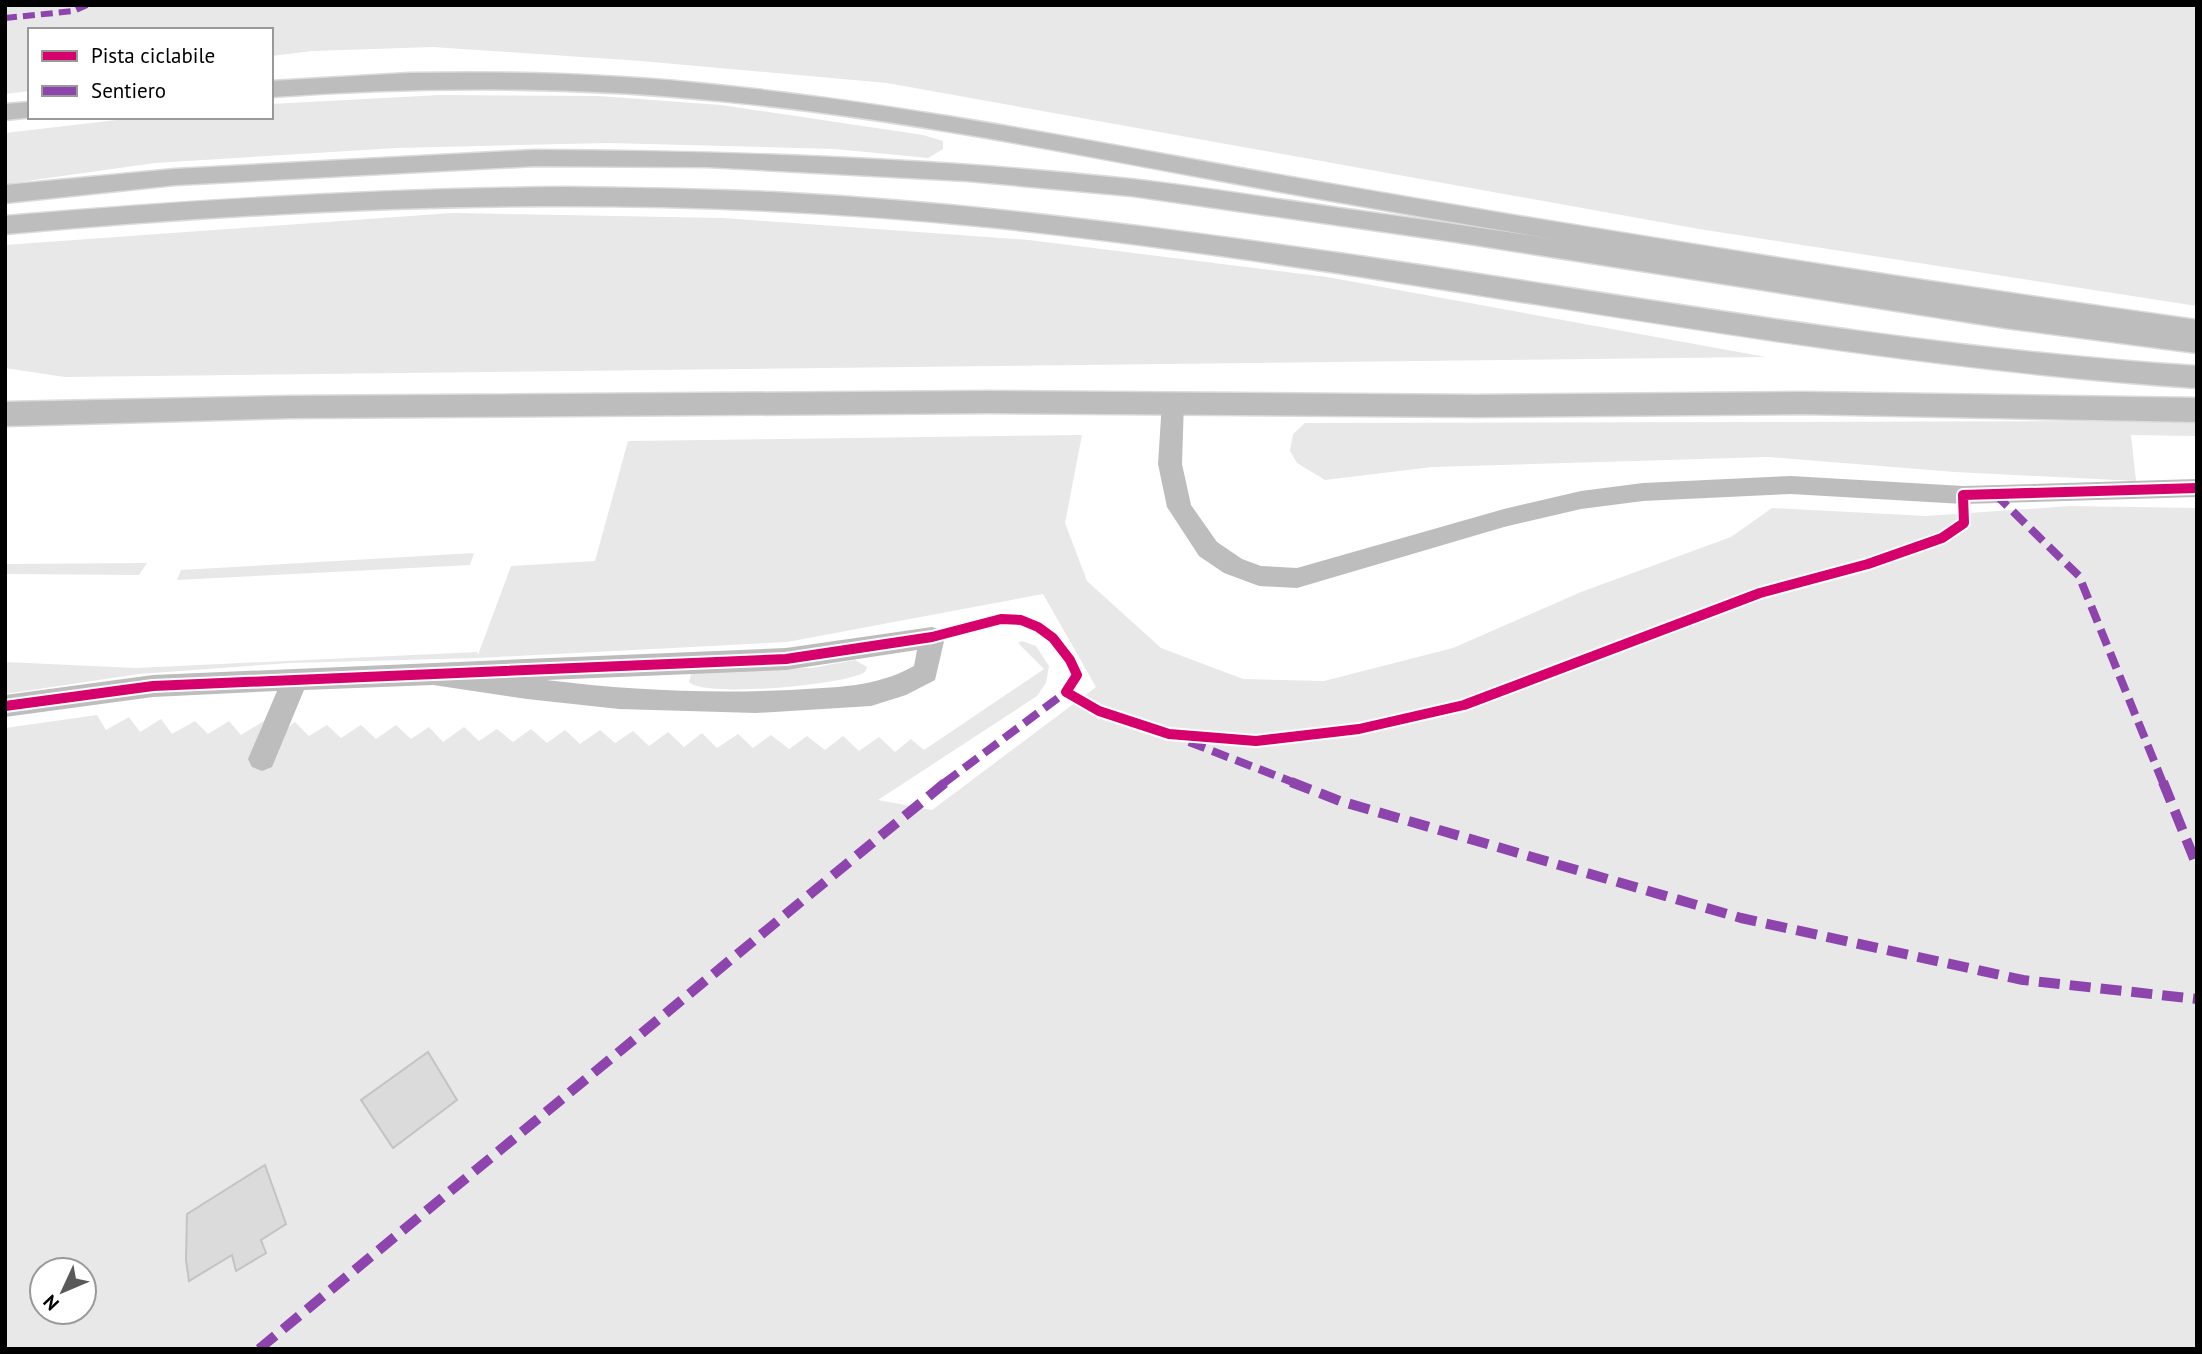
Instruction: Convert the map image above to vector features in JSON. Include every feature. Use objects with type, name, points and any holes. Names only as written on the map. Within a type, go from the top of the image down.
[{"type":"main road","points":[[273,89],[336,84],[543,80],[771,98],[965,128],[1311,189],[2032,307],[2197,330]]},
{"type":"main road","points":[[5,112],[28,110]]},
{"type":"main road","points":[[5,194],[175,177],[534,158],[708,159],[968,173],[1145,189],[1456,233],[2005,318],[2197,342]]},
{"type":"main road","points":[[5,225],[149,212],[365,200],[564,195],[765,200],[901,210],[1146,237],[1930,351],[2141,374],[2197,377]]},
{"type":"main road","points":[[15,410],[1172,402],[1476,406],[1802,403],[2197,410]]},
{"type":"lane","points":[[1172,402],[1170,464],[1179,507],[1208,549],[1233,566],[1259,576],[1297,578],[1504,518],[1581,500],[1643,492],[1790,485],[1963,495],[2197,488]]},
{"type":"lane","points":[[5,706],[153,686],[786,659],[932,638],[926,672],[891,690],[844,697],[724,704],[646,702],[536,691],[436,675]]},
{"type":"lane","points":[[262,759],[296,679]]},
{"type":"shaded area","points":[[5,5],[2197,5],[2197,306],[1699,229],[887,83],[641,61],[433,47],[313,51],[273,56],[273,28],[28,28],[28,91],[5,94]]},
{"type":"shaded area","points":[[440,95],[598,96],[721,105],[923,135],[943,141],[943,149],[928,158],[835,149],[608,143],[397,148],[155,163],[5,184],[5,133],[125,119],[273,119],[273,104]]},
{"type":"shaded area","points":[[452,213],[723,218],[1029,240],[1327,277],[1766,357],[65,377],[5,368],[5,245]]},
{"type":"shaded area","points":[[2197,421],[2197,436],[2131,435],[2136,481],[1955,472],[1768,457],[1432,467],[1325,480],[1297,463],[1290,451],[1293,434],[1305,423]]},
{"type":"shaded area","points":[[1082,435],[1065,523],[1087,581],[1161,648],[1243,679],[1324,681],[1453,648],[1581,592],[1731,537],[1772,508],[1926,516],[2070,506],[2197,508],[2197,1349],[5,1349],[5,728],[97,715],[106,730],[129,717],[140,732],[161,719],[172,734],[195,721],[208,734],[229,721],[241,735],[264,721],[249,758],[295,722],[309,736],[327,725],[341,738],[361,725],[376,739],[396,725],[411,739],[429,727],[443,742],[464,727],[479,741],[497,729],[513,742],[531,729],[547,743],[565,730],[580,744],[600,730],[615,743],[633,731],[649,746],[668,732],[684,747],[702,733],[717,748],[738,734],[753,748],[771,735],[789,749],[807,736],[825,750],[843,736],[859,751],[879,737],[895,752],[911,739],[924,750],[1044,669],[1018,643],[1022,641],[1036,646],[1049,666],[1046,683],[1037,696],[878,800],[932,810],[1096,687],[1043,594],[787,642],[477,658],[290,663],[139,674],[5,694],[5,662],[136,668],[477,652],[478,655],[511,566],[595,561],[628,441]]},
{"type":"shaded area","points":[[474,553],[470,565],[177,580],[181,570]]},
{"type":"shaded area","points":[[147,563],[139,575],[5,574],[5,564]]},
{"type":"shaded area","points":[[855,660],[867,667],[865,672],[853,677],[805,685],[720,689],[700,687],[689,682],[691,674],[698,671],[811,668]]},
{"type":"building","points":[[428,1052],[457,1100],[393,1148],[361,1100]]},
{"type":"building","points":[[265,1165],[286,1224],[261,1240],[266,1253],[236,1271],[232,1255],[189,1281],[186,1260],[187,1214]]},
{"type":"marked path","points":[[5,18],[74,11],[87,5]]},
{"type":"marked path","points":[[1995,494],[2079,576],[2197,866]]},
{"type":"marked path","points":[[259,1349],[912,807],[1066,692]]},
{"type":"marked path","points":[[1189,742],[1340,801],[1741,918],[2023,980],[2197,999]]},
{"type":"cycle path","points":[[5,706],[153,686],[786,659],[932,637],[1001,619],[1021,620],[1038,627],[1053,638],[1070,660],[1077,675],[1066,692],[1099,711],[1169,734],[1256,741],[1359,729],[1464,705],[1760,593],[1868,564],[1942,538],[1964,523],[1963,495],[2197,488]]}]
